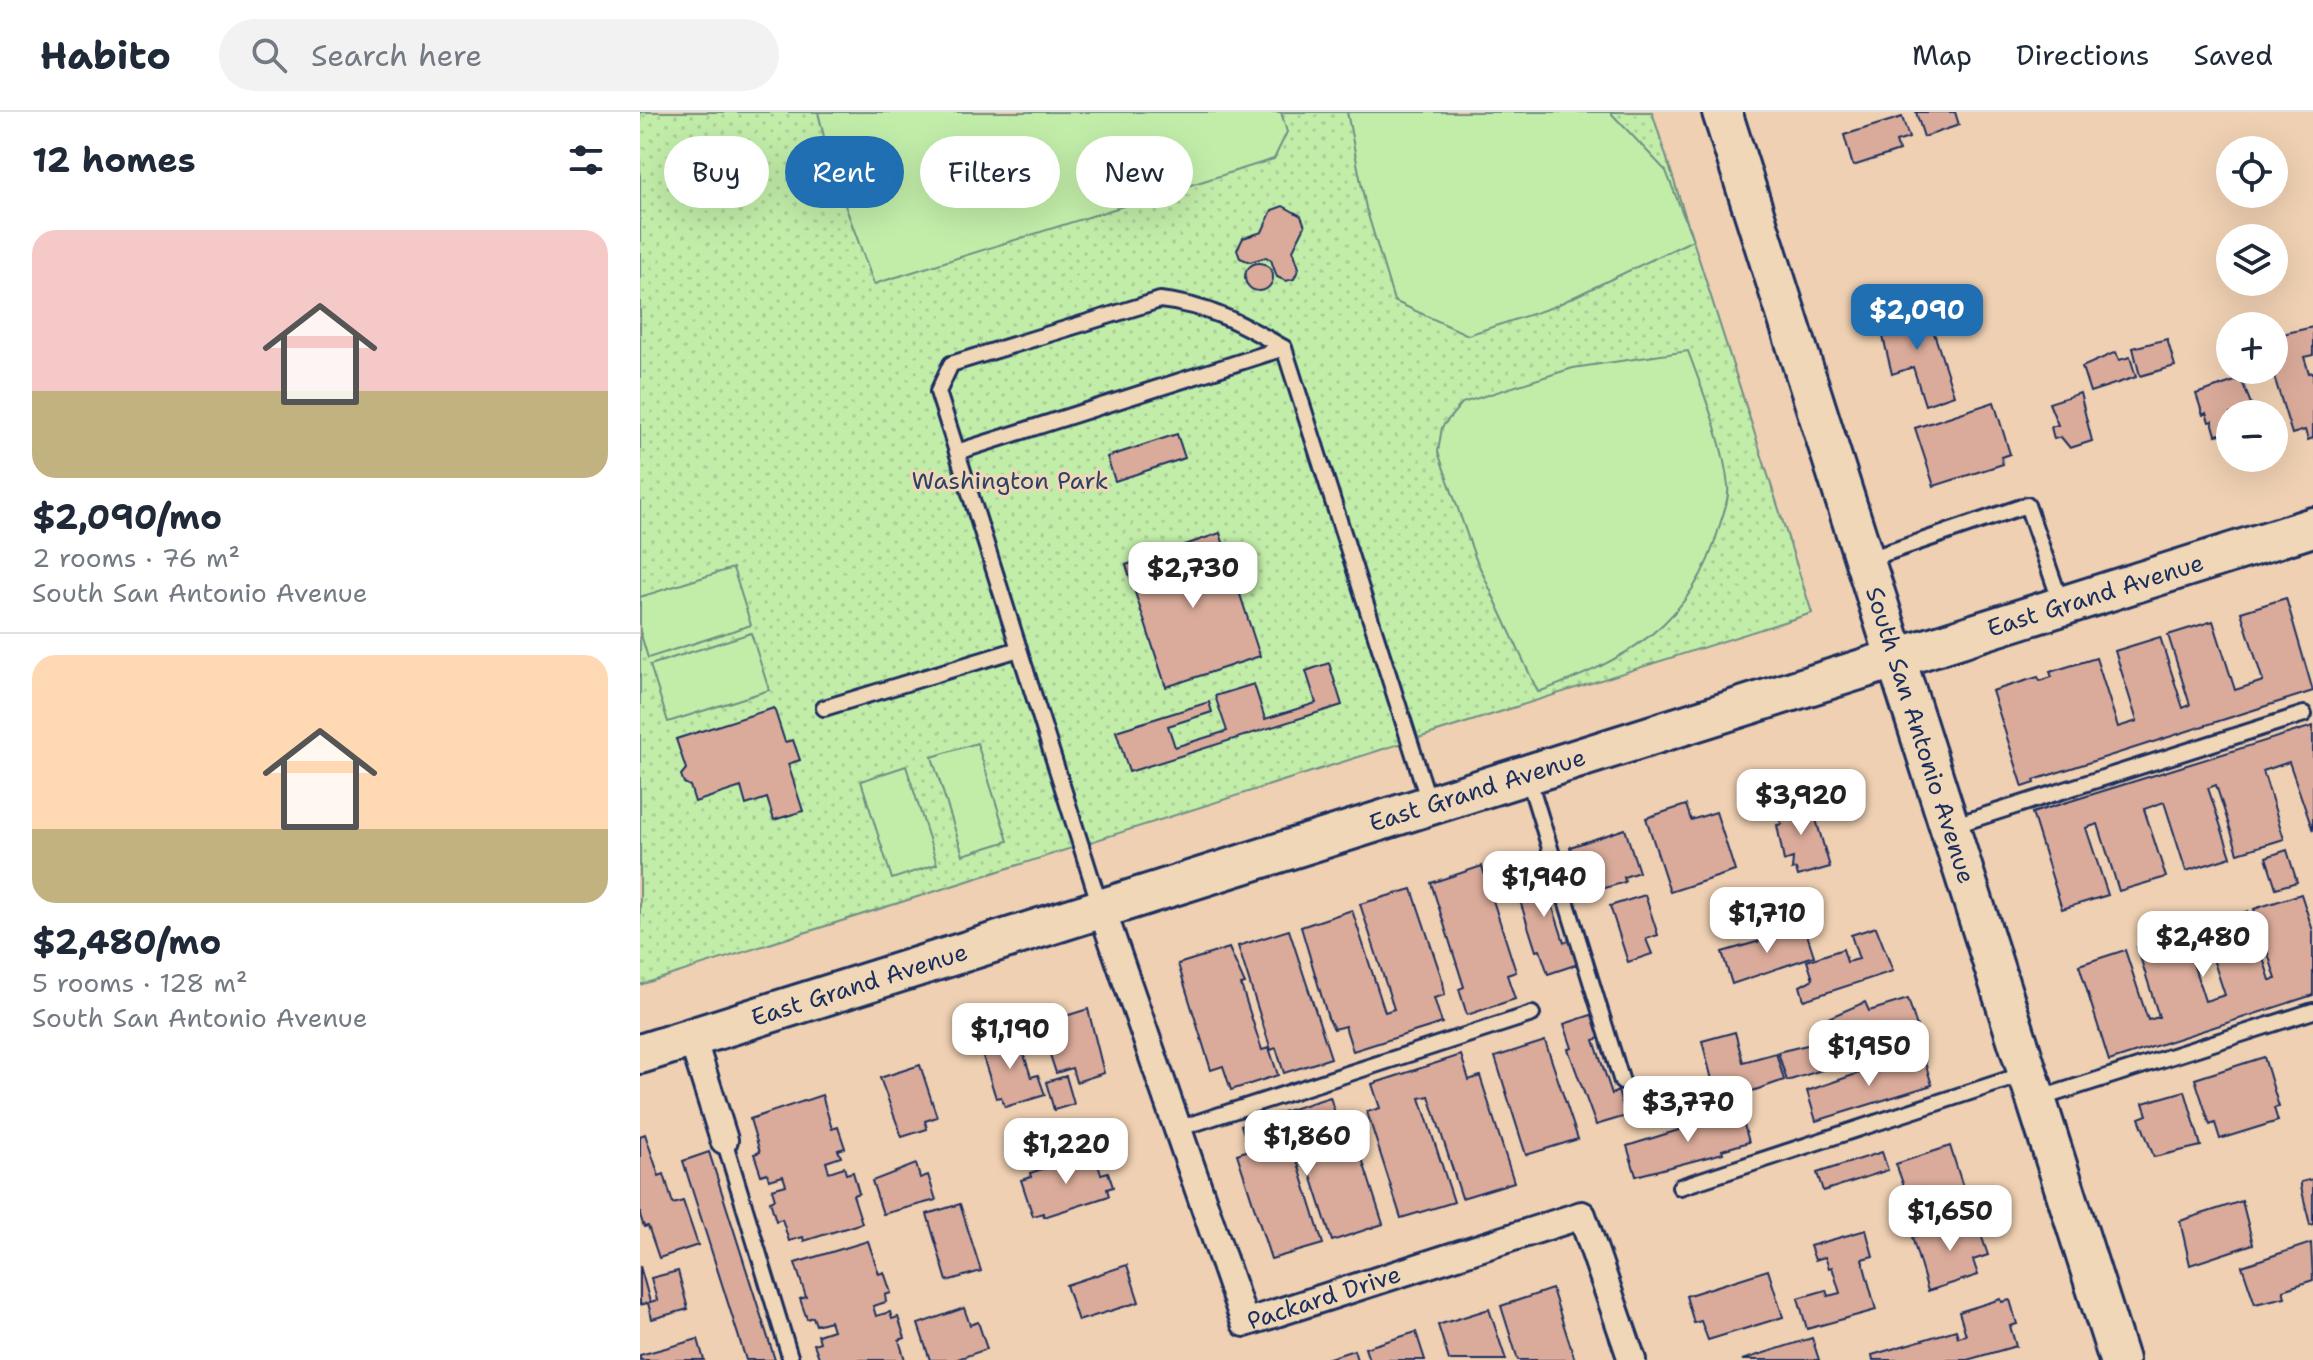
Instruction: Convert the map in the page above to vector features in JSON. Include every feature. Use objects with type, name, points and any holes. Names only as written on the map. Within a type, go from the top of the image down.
[{"type":"street","name":"South San Antonio Avenue","points":[[1722,112],[2119,1360]]},
{"type":"street","name":"East Grand Avenue","points":[[640,1054],[2313,527]]},
{"type":"street","name":"Packard Drive","points":[[1102,910],[1245,1323],[1582,1215],[1632,1360]]},
{"type":"street","points":[[692,1038],[724,1140]]},
{"type":"lane","points":[[1102,910],[938,392],[951,364],[1160,300],[1195,304],[1236,319],[1284,348],[1430,805]]},
{"type":"lane","points":[[957,452],[1284,348]]},
{"type":"lane","points":[[1866,560],[2027,505],[2062,606]]},
{"type":"lane","points":[[824,708],[1019,649]]},
{"type":"lane","points":[[1951,826],[2304,714]]},
{"type":"lane","points":[[1527,775],[1622,1082]]},
{"type":"lane","points":[[1680,1187],[2033,1086],[2313,1011]]},
{"type":"lane","points":[[1180,1128],[1532,1014]]},
{"type":"lane","points":[[724,1140],[791,1360]]},
{"type":"green space","name":"Washington Park","points":[[640,112],[1652,112],[1812,613],[640,985]]},
{"type":"green space","points":[[818,112],[1281,112],[1287,132],[1274,159],[1193,184],[1193,136],[1076,136],[1076,208],[1117,208],[874,284],[846,208],[904,208],[904,136],[824,136]]},
{"type":"green space","points":[[1347,112],[1610,112],[1666,171],[1693,240],[1553,307],[1468,335],[1394,301],[1366,208]]},
{"type":"green space","points":[[1688,351],[1717,435],[1728,486],[1725,507],[1707,561],[1692,590],[1673,614],[1651,634],[1599,667],[1538,692],[1475,557],[1438,452],[1442,427],[1462,403],[1573,368]]},
{"type":"green space","points":[[733,568],[751,625],[648,658],[640,631],[640,597]]},
{"type":"green space","points":[[751,633],[769,690],[668,722],[650,665]]},
{"type":"green space","points":[[977,743],[1008,841],[963,855],[932,757]]},
{"type":"green space","points":[[906,766],[937,864],[892,879],[861,781]]},
{"type":"building","points":[[1916,112],[1955,112],[1959,125],[1924,137]]},
{"type":"building","points":[[1902,117],[1909,138],[1896,142],[1899,151],[1853,166],[1844,135]]},
{"type":"building","points":[[1283,206],[1301,216],[1305,226],[1293,250],[1299,268],[1294,279],[1286,281],[1277,277],[1271,260],[1266,257],[1250,262],[1240,258],[1237,250],[1243,238],[1262,232],[1272,210]]},
{"type":"building","points":[[1259,263],[1269,267],[1273,277],[1269,287],[1259,291],[1249,287],[1245,277],[1249,267]]},
{"type":"building","points":[[1925,305],[1954,395],[1925,405],[1913,367],[1892,374],[1879,320]]},
{"type":"building","points":[[2313,327],[2313,355],[2304,357],[2309,373],[2313,372],[2313,438],[2308,440],[2305,430],[2292,434],[2288,421],[2288,400],[2281,400],[2276,384],[2288,384],[2288,333]]},
{"type":"building","points":[[2167,339],[2175,366],[2140,376],[2133,348]]},
{"type":"building","points":[[2116,352],[2119,360],[2130,357],[2136,377],[2090,392],[2082,367]]},
{"type":"building","points":[[2226,384],[2243,384],[2249,400],[2216,400],[2216,435],[2212,421],[2209,422],[2206,413],[2203,415],[2196,394]]},
{"type":"building","points":[[2080,393],[2092,441],[2070,448],[2061,437],[2054,439],[2051,427],[2058,425],[2049,403]]},
{"type":"building","points":[[1994,402],[2010,454],[2001,457],[2003,464],[1934,486],[1915,428]]},
{"type":"building","points":[[1177,434],[1185,458],[1115,481],[1107,457]]},
{"type":"building","points":[[1220,533],[1260,656],[1166,687],[1126,565]]},
{"type":"building","points":[[2286,598],[2313,691],[2034,780],[2035,783],[2023,787],[1992,691],[2038,677],[2040,681],[2052,677],[2050,672],[2096,658],[2118,727],[2137,721],[2115,651],[2160,637],[2183,708],[2190,705],[2168,635],[2213,621],[2235,690],[2263,681],[2241,612]]},
{"type":"building","points":[[1329,663],[1342,705],[1129,772],[1116,731],[1209,702],[1212,712],[1168,726],[1175,747],[1227,731],[1215,696],[1254,684],[1265,719],[1316,703],[1306,671]]},
{"type":"building","points":[[774,708],[785,742],[793,740],[800,760],[788,764],[803,811],[774,820],[767,798],[746,805],[741,787],[695,802],[690,786],[684,783],[681,775],[686,769],[676,739]]},
{"type":"building","points":[[2313,726],[2313,831],[2289,762],[2263,771],[2284,839],[2238,853],[2216,785],[2208,788],[2231,857],[2186,871],[2164,802],[2144,809],[2166,877],[2119,891],[2098,824],[2086,828],[2108,895],[2062,909],[2032,813]]},
{"type":"building","points":[[1809,796],[1830,867],[1798,876],[1796,869],[1792,870],[1793,858],[1784,861],[1777,825],[1782,824],[1771,808]]},
{"type":"building","points":[[1686,805],[1691,820],[1716,812],[1735,871],[1670,892],[1646,818]]},
{"type":"building","points":[[1625,829],[1639,872],[1624,877],[1625,882],[1585,894],[1570,847]]},
{"type":"building","points":[[2287,850],[2297,882],[2276,888],[2266,857]]},
{"type":"building","points":[[1545,863],[1553,887],[1547,889],[1564,942],[1570,941],[1578,964],[1548,974],[1540,950],[1536,951],[1519,898],[1522,897],[1515,873]]},
{"type":"building","points":[[1482,866],[1516,972],[1507,975],[1515,999],[1467,1015],[1459,989],[1464,987],[1431,883]]},
{"type":"building","points":[[1412,889],[1443,982],[1445,995],[1434,998],[1442,1023],[1353,1051],[1345,1026],[1334,1029],[1328,1018],[1301,927],[1352,910],[1385,1012],[1394,1009],[1360,904]]},
{"type":"building","points":[[2301,894],[2313,931],[2313,995],[2109,1061],[2079,965],[2125,950],[2148,1020],[2159,1017],[2137,947],[2183,932],[2205,1001],[2225,995],[2202,926],[2248,911],[2270,980],[2276,979],[2254,909]]},
{"type":"building","points":[[1645,895],[1658,935],[1646,939],[1652,954],[1628,962],[1610,906]]},
{"type":"building","points":[[1780,895],[1788,921],[1764,928],[1756,902]]},
{"type":"building","points":[[1876,927],[1893,971],[1804,1000],[1800,986],[1813,979],[1807,961],[1843,949],[1847,962],[1859,959],[1851,935]]},
{"type":"building","points":[[1805,928],[1814,956],[1732,984],[1722,952]]},
{"type":"building","points":[[1289,930],[1331,1058],[1284,1073],[1276,1048],[1271,1050],[1238,946]]},
{"type":"building","points":[[1229,948],[1245,984],[1241,985],[1262,1050],[1269,1048],[1278,1075],[1231,1090],[1223,1066],[1211,1070],[1178,964]]},
{"type":"building","points":[[1908,999],[1921,1039],[1787,1081],[1778,1052],[1828,1040],[1821,1021],[1865,1002],[1869,1011]]},
{"type":"building","points":[[1088,1009],[1104,1073],[1076,1082],[1072,1068],[1056,1073],[1040,1024]]},
{"type":"building","points":[[1594,1014],[1602,1037],[1594,1040],[1612,1094],[1618,1091],[1626,1116],[1596,1125],[1568,1049],[1572,1048],[1564,1024]]},
{"type":"building","points":[[1017,1032],[1031,1077],[1038,1075],[1045,1095],[1005,1107],[1001,1097],[996,1098],[980,1047]]},
{"type":"building","points":[[1735,1032],[1743,1062],[1776,1053],[1784,1080],[1718,1103],[1702,1041]]},
{"type":"building","points":[[1545,1041],[1578,1139],[1526,1155],[1495,1057]]},
{"type":"building","points":[[1461,1055],[1469,1080],[1480,1076],[1514,1182],[1462,1198],[1429,1096],[1420,1098],[1454,1202],[1401,1218],[1367,1112],[1380,1108],[1372,1084]]},
{"type":"building","points":[[1923,1056],[1932,1085],[1816,1121],[1807,1091],[1894,1061],[1895,1065]]},
{"type":"building","points":[[2264,1057],[2279,1107],[2274,1108],[2278,1121],[2220,1139],[2215,1123],[2210,1125],[2195,1079]]},
{"type":"building","points":[[920,1065],[937,1117],[925,1121],[927,1129],[902,1137],[880,1078]]},
{"type":"building","points":[[1066,1076],[1074,1104],[1054,1110],[1046,1082]]},
{"type":"building","points":[[2185,1091],[2201,1146],[2154,1157],[2139,1118],[2147,1115],[2143,1103]]},
{"type":"building","points":[[822,1095],[832,1129],[838,1127],[845,1148],[838,1150],[841,1157],[826,1162],[829,1172],[844,1167],[846,1174],[853,1172],[859,1193],[853,1195],[862,1223],[804,1241],[803,1237],[789,1241],[782,1219],[776,1221],[770,1201],[775,1199],[772,1189],[786,1185],[783,1176],[769,1180],[767,1173],[761,1175],[754,1154],[760,1152],[750,1119]]},
{"type":"building","points":[[1330,1097],[1338,1122],[1349,1118],[1383,1224],[1332,1241],[1299,1138],[1291,1141],[1323,1244],[1271,1259],[1237,1154],[1249,1150],[1241,1125]]},
{"type":"building","points":[[1740,1111],[1749,1142],[1722,1150],[1723,1153],[1636,1176],[1627,1146]]},
{"type":"building","points":[[1054,1123],[1062,1148],[1022,1161],[1014,1136]]},
{"type":"building","points":[[645,1134],[659,1176],[664,1174],[673,1204],[683,1201],[698,1245],[659,1258],[648,1226],[644,1227],[640,1215],[640,1136]]},
{"type":"building","points":[[1950,1146],[1964,1190],[1927,1202],[1921,1187],[1906,1192],[1896,1164]]},
{"type":"building","points":[[709,1152],[775,1360],[746,1360],[683,1161]]},
{"type":"building","points":[[1094,1152],[1101,1174],[1108,1172],[1113,1187],[1107,1189],[1109,1196],[1044,1217],[1043,1213],[1033,1216],[1021,1180],[1031,1177],[1030,1173]]},
{"type":"building","points":[[1882,1152],[1888,1170],[1823,1191],[1817,1173]]},
{"type":"building","points":[[916,1164],[920,1178],[928,1175],[936,1200],[883,1214],[872,1181]]},
{"type":"building","points":[[2313,1179],[2313,1224],[2310,1225],[2301,1182]]},
{"type":"building","points":[[2242,1201],[2253,1244],[2190,1265],[2180,1221]]},
{"type":"building","points":[[960,1204],[981,1271],[947,1281],[927,1214]]},
{"type":"building","points":[[1975,1217],[1988,1255],[1973,1260],[1978,1275],[1928,1291],[1912,1237]]},
{"type":"building","points":[[1866,1230],[1873,1256],[1862,1259],[1876,1310],[1807,1329],[1798,1298],[1826,1290],[1828,1296],[1840,1293],[1832,1267],[1829,1268],[1825,1257],[1815,1260],[1810,1246]]},
{"type":"building","points":[[868,1241],[879,1274],[884,1272],[891,1293],[885,1295],[886,1302],[873,1306],[876,1316],[890,1312],[892,1319],[898,1317],[905,1338],[899,1340],[905,1360],[820,1360],[814,1344],[820,1342],[818,1335],[833,1330],[830,1321],[816,1325],[813,1317],[807,1319],[800,1299],[806,1297],[795,1263]]},
{"type":"building","points":[[2311,1243],[2313,1280],[2283,1290],[2285,1297],[2255,1304],[2242,1266]]},
{"type":"building","points":[[1127,1265],[1139,1302],[1078,1321],[1066,1285]]},
{"type":"building","points":[[640,1266],[650,1302],[657,1300],[651,1278],[678,1271],[688,1309],[652,1319],[648,1303],[640,1305]]},
{"type":"building","points":[[1768,1270],[1783,1317],[1708,1340],[1701,1321],[1694,1323],[1686,1296]]},
{"type":"building","points":[[1552,1289],[1575,1360],[1518,1360],[1501,1306]]},
{"type":"building","points":[[2001,1299],[2002,1302],[2010,1300],[2017,1324],[2010,1326],[2016,1346],[1967,1360],[1873,1360],[1872,1355],[1956,1330],[1958,1337],[1966,1335],[1959,1312]]},
{"type":"building","points":[[964,1308],[970,1325],[978,1322],[987,1349],[955,1360],[930,1360],[918,1324]]},
{"type":"building","points":[[1489,1309],[1506,1360],[1449,1360],[1438,1325]]},
{"type":"building","points":[[1416,1332],[1425,1360],[1369,1360],[1365,1348]]},
{"type":"building","points":[[1812,1338],[1819,1360],[1742,1360]]},
{"type":"building","points":[[698,1339],[704,1360],[640,1360],[640,1355]]},
{"type":"building","points":[[1354,1350],[1357,1360],[1323,1360]]}]
